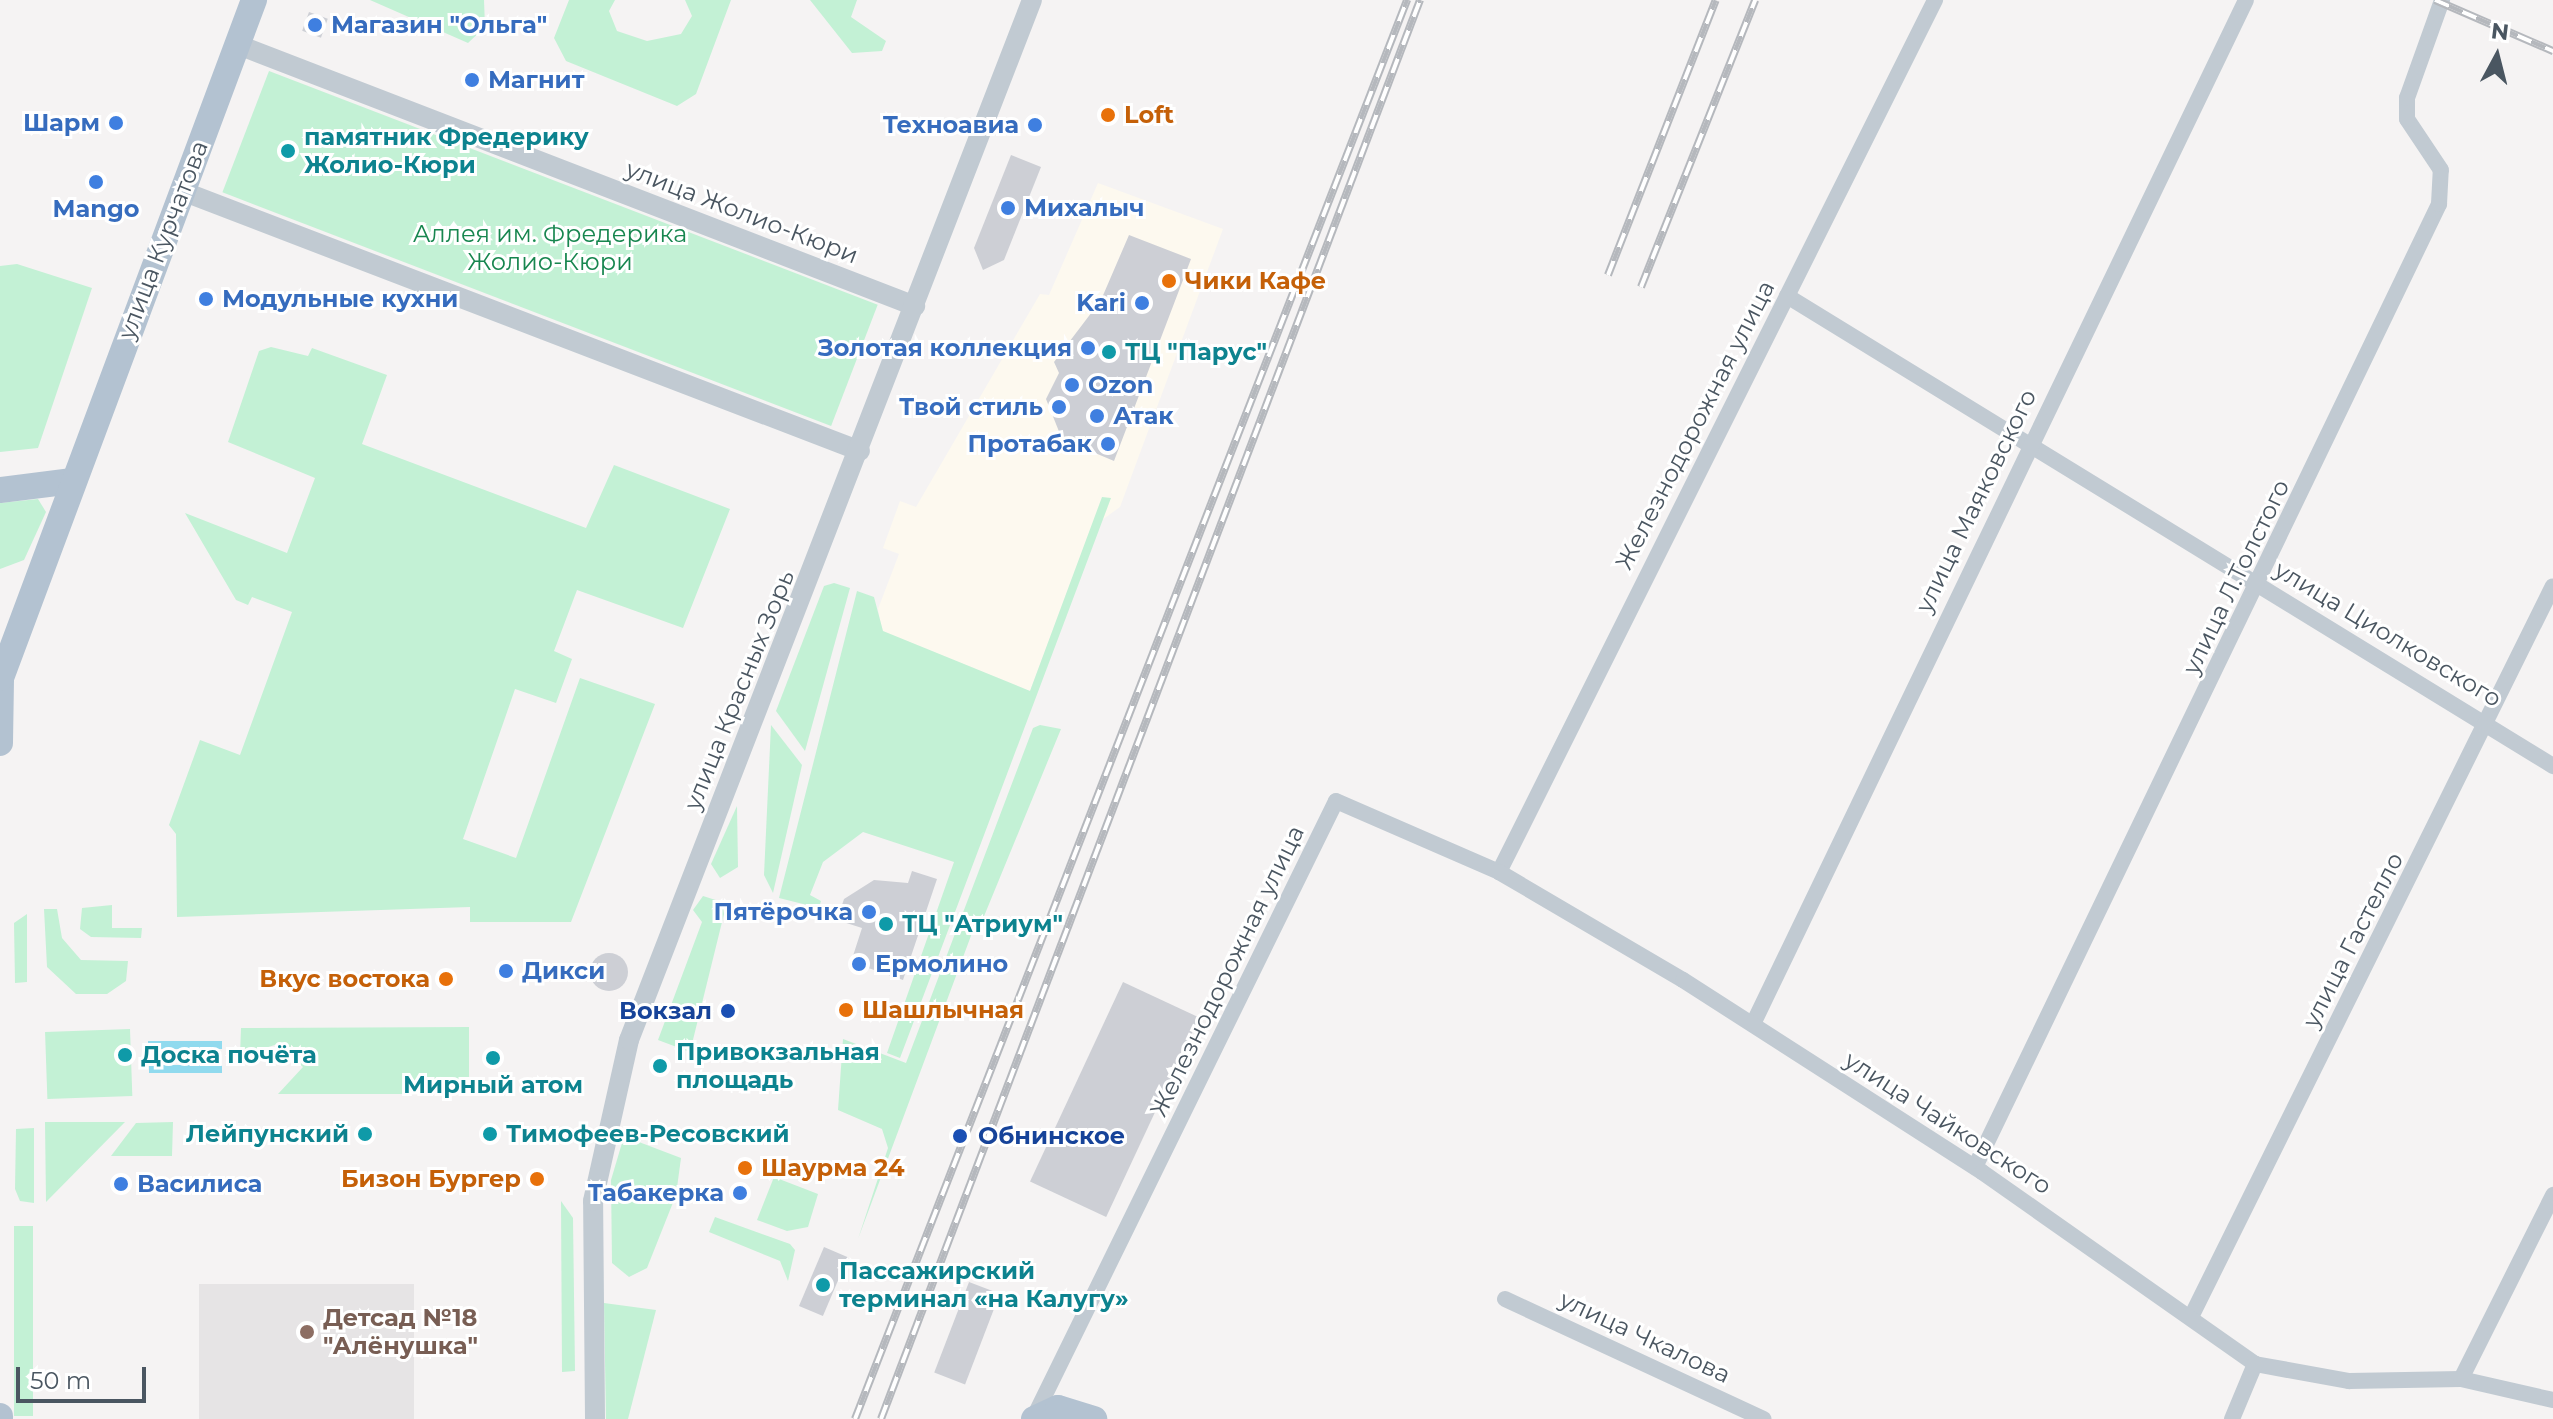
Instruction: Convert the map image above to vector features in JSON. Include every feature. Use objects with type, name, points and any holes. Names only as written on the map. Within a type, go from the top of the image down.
[{"type":"main road","name":"улица Курчатова","points":[[0,743],[1,676],[254,0]]},
{"type":"main road","points":[[0,490],[72,481]]},
{"type":"main road","points":[[1034,1419],[1051,1409],[1083,1415]]},
{"type":"street","name":"улица Красных Зорь","points":[[595,1419],[593,1201],[609,1107],[1032,0]]},
{"type":"street","name":"Железнодорожная улица","points":[[1499,872],[1935,0]]},
{"type":"street","name":"улица Маяковского","points":[[1753,1024],[2029,443],[2246,0]]},
{"type":"street","name":"улица Л.Толстого","points":[[1975,1167],[2260,585],[2439,204],[2441,170],[2407,109],[2442,0]]},
{"type":"street","name":"улица Жолио-Кюри","points":[[236,44],[915,306]]},
{"type":"street","points":[[182,191],[860,451]]},
{"type":"street","name":"улица Циолковского","points":[[1787,296],[2488,723],[2553,766]]},
{"type":"street","name":"улица Гастелло","points":[[2192,1315],[2488,723],[2553,586]]},
{"type":"street","name":"Железнодорожная улица","points":[[1034,1419],[1336,801]]},
{"type":"street","name":"улица Чайковского","points":[[1336,801],[1499,872],[1753,1024],[1975,1167],[2192,1315],[2255,1364],[2349,1381],[2461,1379],[2553,1400]]},
{"type":"street","points":[[2461,1379],[2553,1195]]},
{"type":"street","name":"улица Чкалова","points":[[1505,1299],[1764,1419]]},
{"type":"street","points":[[2232,1419],[2255,1364]]},
{"type":"street","points":[[1057,1375],[1083,1415]]},
{"type":"shaded area","points":[[1098,183],[1223,229],[1120,507],[1091,528],[1030,691],[882,631],[878,609],[899,554],[883,548],[900,501],[916,507],[1040,294],[1049,295]]},
{"type":"shaded area","name":"Детсад №18 \"Алёнушка\"","points":[[199,1284],[414,1284],[414,1419],[199,1419]]},
{"type":"green space","points":[[370,0],[484,0],[485,27],[468,43]]},
{"type":"green space","points":[[569,0],[615,0],[609,11],[617,31],[647,41],[681,34],[692,16],[685,0],[731,0],[696,94],[677,106],[566,61],[554,38]]},
{"type":"green space","points":[[810,0],[857,0],[851,17],[886,41],[882,51],[852,53]]},
{"type":"green space","name":"Аллея им. Фредерика Жолио-Кюри","points":[[269,71],[878,305],[831,426],[222,192]]},
{"type":"green space","points":[[17,264],[92,288],[38,448],[0,452],[0,266]]},
{"type":"green space","points":[[271,347],[308,356],[312,348],[387,375],[362,444],[586,528],[614,465],[730,509],[683,628],[577,590],[554,651],[572,659],[556,703],[515,689],[463,839],[516,858],[580,678],[655,704],[571,922],[470,922],[470,907],[177,917],[176,834],[169,825],[200,740],[240,755],[292,612],[252,597],[248,605],[236,600],[185,513],[287,553],[315,478],[228,442],[259,351]]},
{"type":"green space","points":[[1102,497],[1111,498],[900,1058],[887,1053],[954,862],[863,832],[823,862],[810,895],[821,901],[819,908],[779,898],[857,591],[874,597],[883,631],[1030,691]]},
{"type":"green space","points":[[38,499],[46,512],[24,560],[0,569],[0,503]]},
{"type":"green space","points":[[834,583],[850,588],[805,751],[776,711],[824,586]]},
{"type":"green space","points":[[771,725],[802,765],[773,893],[764,875]]},
{"type":"green space","points":[[1040,725],[1061,729],[980,926],[975,925],[858,1239],[888,1148],[882,1129],[838,1110],[843,1039],[906,1063],[1033,728]]},
{"type":"green space","points":[[737,806],[738,867],[720,878],[711,864]]},
{"type":"green space","points":[[703,896],[722,902],[724,914],[690,1052],[658,1040],[702,922],[693,910]]},
{"type":"green space","points":[[112,905],[112,928],[142,928],[141,938],[91,937],[80,929],[82,908]]},
{"type":"green space","points":[[44,909],[57,909],[62,938],[81,960],[128,961],[126,981],[107,994],[76,994],[47,967]]},
{"type":"green space","points":[[27,914],[27,982],[15,983],[14,923]]},
{"type":"green space","points":[[469,1027],[469,1094],[278,1094],[303,1067],[278,1044],[240,1056],[241,1028]]},
{"type":"green space","points":[[130,1029],[132,1096],[47,1099],[45,1032]]},
{"type":"green space","points":[[45,1122],[125,1122],[46,1202]]},
{"type":"green space","points":[[173,1122],[172,1156],[111,1156],[136,1123]]},
{"type":"green space","points":[[34,1128],[34,1203],[20,1201],[15,1189],[16,1129]]},
{"type":"green space","points":[[631,1139],[681,1158],[676,1195],[647,1268],[629,1277],[612,1263],[611,1180],[622,1143]]},
{"type":"green space","points":[[774,1177],[818,1194],[808,1227],[787,1231],[757,1220]]},
{"type":"green space","points":[[561,1201],[573,1218],[575,1371],[562,1372]]},
{"type":"green space","points":[[715,1217],[790,1244],[795,1250],[788,1281],[780,1261],[709,1232]]},
{"type":"green space","points":[[14,1226],[33,1226],[33,1416],[14,1416]]},
{"type":"green space","points":[[604,1303],[656,1310],[628,1419],[606,1419]]},
{"type":"water","points":[[148,1041],[222,1041],[222,1049],[148,1049]]},
{"type":"water","points":[[149,1065],[222,1065],[222,1073],[149,1073]]},
{"type":"building","name":"Магазин \"Ольга\"","points":[[309,12],[328,19],[321,38],[302,31]]},
{"type":"building","name":"Михалыч","points":[[1011,155],[1041,167],[1004,260],[983,270],[974,248]]},
{"type":"building","name":"ТЦ \"Парус\"","points":[[1129,235],[1191,259],[1114,461],[1062,439],[1046,399],[1059,373],[1054,362],[1101,300]]},
{"type":"building","name":"ТЦ \"Атриум\"","points":[[912,871],[937,879],[903,980],[851,962],[862,928],[837,920],[844,899],[874,880],[908,883]]},
{"type":"building","points":[[609,953],[623,958],[628,972],[623,986],[609,991],[595,986],[590,972],[595,958]]},
{"type":"building","points":[[1123,982],[1199,1017],[1106,1217],[1030,1181]]},
{"type":"building","name":"Пассажирский терминал «на Калугу»","points":[[824,1247],[848,1257],[823,1316],[799,1306]]},
{"type":"building","points":[[969,1282],[1000,1294],[965,1384],[934,1373]]},
{"type":"railway","points":[[855,1419],[1407,0]]},
{"type":"railway","points":[[881,1419],[1420,0]]},
{"type":"railway","points":[[1608,275],[1716,0]]},
{"type":"railway","points":[[1641,287],[1755,0]]},
{"type":"railway","points":[[2435,0],[2553,51]]},
{"type":"place","name":"Магазин \"Ольга\"","points":[[315,25]]},
{"type":"place","name":"Магнит","points":[[472,80]]},
{"type":"place","name":"Loft","points":[[1108,115]]},
{"type":"place","name":"Шарм","points":[[116,123]]},
{"type":"place","name":"Техноавиа","points":[[1035,125]]},
{"type":"place","name":"памятник Фредерику Жолио-Кюри","points":[[288,151]]},
{"type":"place","name":"Mango","points":[[96,182]]},
{"type":"place","name":"Михалыч","points":[[1008,208]]},
{"type":"place","name":"Чики Кафе","points":[[1169,281]]},
{"type":"place","name":"Модульные кухни","points":[[206,299]]},
{"type":"place","name":"Kari","points":[[1142,303]]},
{"type":"place","name":"Золотая коллекция","points":[[1088,348]]},
{"type":"place","name":"ТЦ \"Парус\"","points":[[1109,352]]},
{"type":"place","name":"Ozon","points":[[1072,385]]},
{"type":"place","name":"Твой стиль","points":[[1059,407]]},
{"type":"place","name":"Атак","points":[[1097,416]]},
{"type":"place","name":"Протабак","points":[[1108,444]]},
{"type":"place","name":"Пятёрочка","points":[[869,912]]},
{"type":"place","name":"ТЦ \"Атриум\"","points":[[886,924]]},
{"type":"place","name":"Ермолино","points":[[859,964]]},
{"type":"place","name":"Дикси","points":[[506,971]]},
{"type":"place","name":"Вкус востока","points":[[446,979]]},
{"type":"place","name":"Шашлычная","points":[[846,1010]]},
{"type":"place","name":"Вокзал","points":[[728,1011]]},
{"type":"place","name":"Доска почёта","points":[[125,1055]]},
{"type":"place","name":"Мирный атом","points":[[493,1058]]},
{"type":"place","name":"Привокзальная площадь","points":[[660,1066]]},
{"type":"place","name":"Лейпунский","points":[[365,1134]]},
{"type":"place","name":"Тимофеев-Ресовский","points":[[490,1134]]},
{"type":"place","name":"Обнинское","points":[[960,1136]]},
{"type":"place","name":"Шаурма 24","points":[[745,1168]]},
{"type":"place","name":"Бизон Бургер","points":[[537,1179]]},
{"type":"place","name":"Василиса","points":[[121,1184]]},
{"type":"place","name":"Табакерка","points":[[740,1193]]},
{"type":"place","name":"Пассажирский терминал «на Калугу»","points":[[823,1285]]},
{"type":"place","name":"Детсад №18 \"Алёнушка\"","points":[[307,1332]]}]
